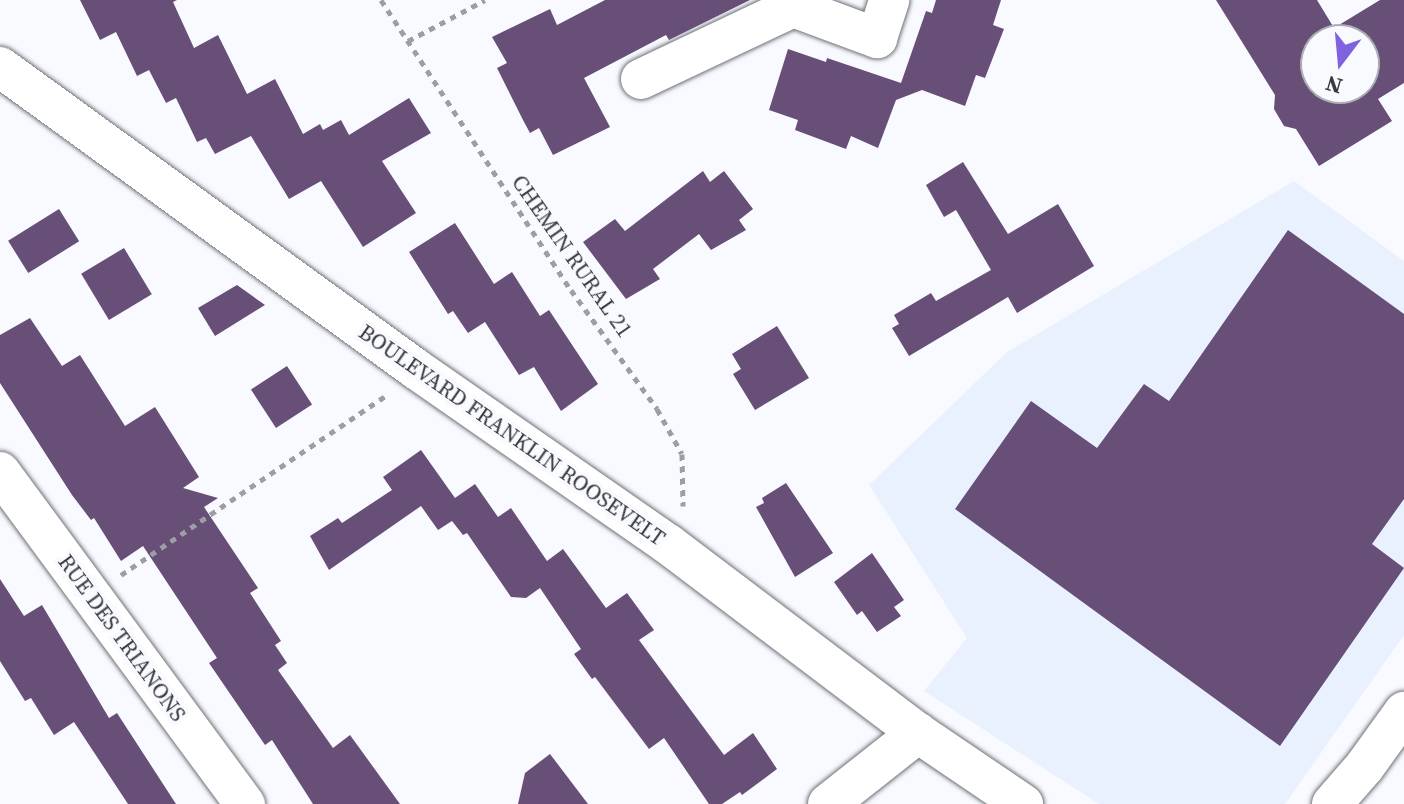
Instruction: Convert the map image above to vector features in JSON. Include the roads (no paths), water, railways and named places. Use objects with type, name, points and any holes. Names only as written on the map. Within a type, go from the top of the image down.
[{"type":"street","points":[[641,79],[800,3],[877,38],[889,0]]},
{"type":"street","name":"BOULEVARD FRANKLIN ROOSEVELT","points":[[0,67],[416,369],[668,544],[918,733],[1023,804]]},
{"type":"street","name":"RUE DES TRIANONS","points":[[0,472],[245,804]]},
{"type":"street","points":[[1332,804],[1365,766],[1404,712]]},
{"type":"street","points":[[828,804],[918,733]]}]
